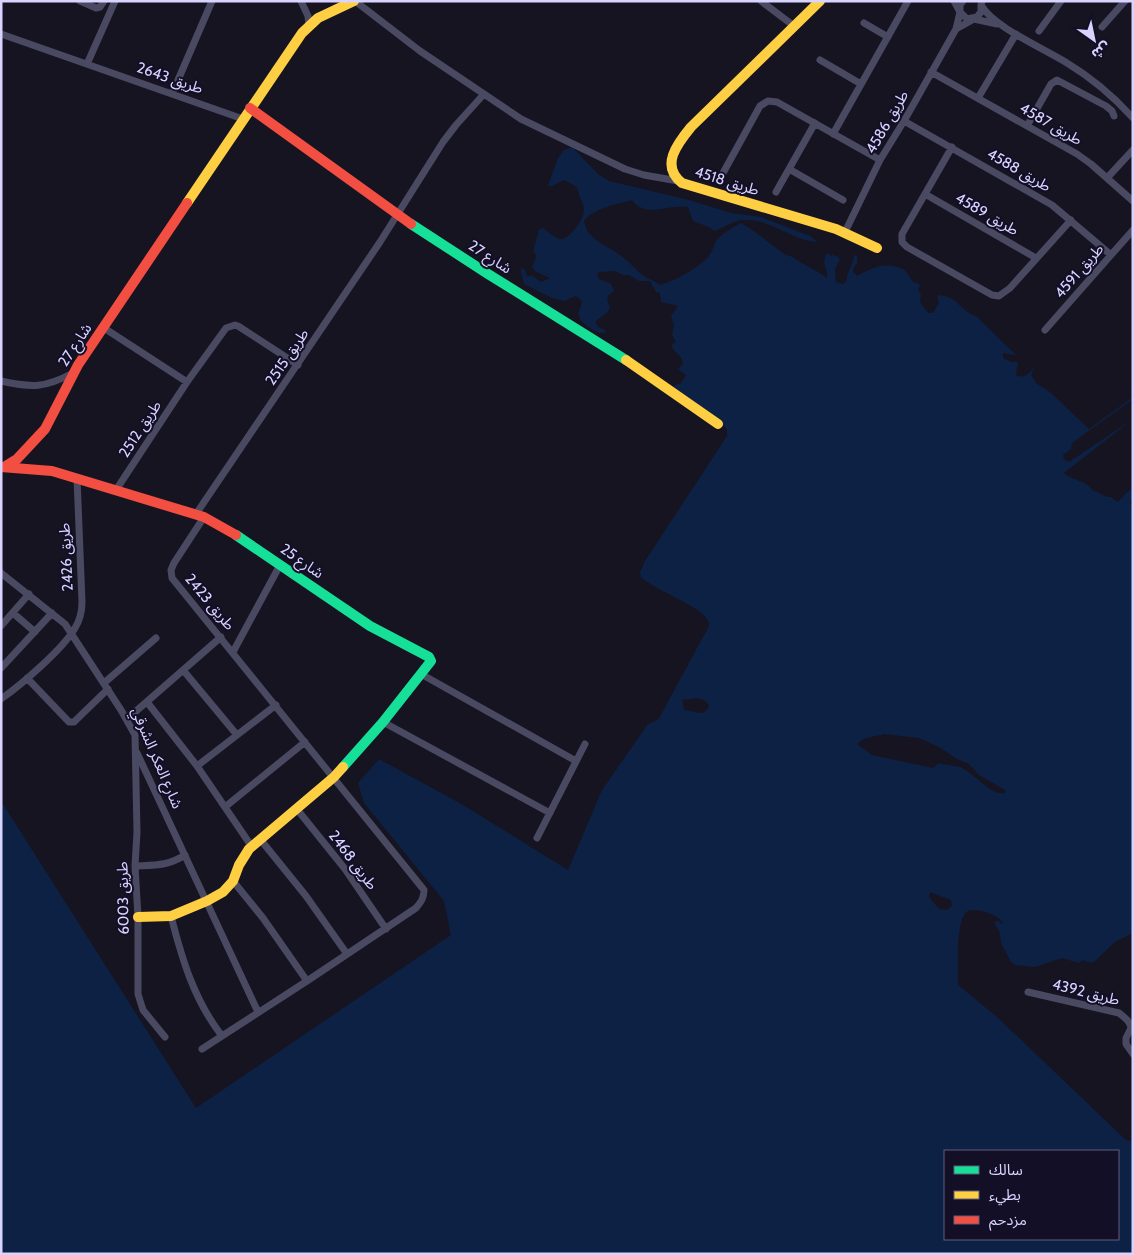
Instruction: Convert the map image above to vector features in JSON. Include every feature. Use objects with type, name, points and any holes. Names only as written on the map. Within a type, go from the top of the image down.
[{"type":"street","points":[[80,1],[96,8],[100,7],[104,1]]},
{"type":"street","points":[[87,64],[115,1]]},
{"type":"street","points":[[172,94],[212,1]]},
{"type":"street","points":[[301,1],[308,16],[309,26]]},
{"type":"street","points":[[354,1],[420,51],[521,119],[615,165],[644,175],[678,181]]},
{"type":"street","name":"شارع 27","points":[[2,469],[17,459],[45,429],[73,373],[250,108],[309,26],[323,15],[354,1]]},
{"type":"street","points":[[761,1],[794,26]]},
{"type":"street","name":"طريق 4518","points":[[820,1],[700,117],[682,137],[674,150],[671,172],[678,181],[845,232],[877,248]]},
{"type":"street","points":[[833,134],[908,1]]},
{"type":"street","points":[[954,1],[960,12],[967,19],[999,24]]},
{"type":"street","name":"طريق 4586","points":[[845,232],[880,160],[956,29],[960,5],[963,1]]},
{"type":"street","points":[[1038,31],[1061,1]]},
{"type":"street","points":[[1102,27],[1125,1]]},
{"type":"street","points":[[956,29],[974,19],[981,12],[980,3]]},
{"type":"street","points":[[980,3],[987,14],[999,24],[1082,73],[1116,100],[1133,118]]},
{"type":"street","points":[[864,24],[888,37]]},
{"type":"street","name":"طريق 2643","points":[[1,34],[243,119]]},
{"type":"street","points":[[978,98],[1016,34]]},
{"type":"street","points":[[820,60],[861,84]]},
{"type":"street","name":"طريق 4587","points":[[931,72],[1077,154],[1133,201]]},
{"type":"street","points":[[1027,126],[1051,84],[1057,80],[1106,106],[1114,116]]},
{"type":"street","name":"طريق 2515","points":[[200,515],[444,142],[456,125],[484,94]]},
{"type":"street","points":[[723,172],[756,112],[768,101],[777,102],[880,160]]},
{"type":"street","name":"شارع 27","points":[[250,108],[398,214],[488,274],[614,352],[718,424]]},
{"type":"street","name":"طريق 4588","points":[[904,121],[1052,205],[1111,255]]},
{"type":"street","points":[[776,192],[815,124]]},
{"type":"street","points":[[952,148],[902,234],[902,242],[907,247],[996,296],[1003,294],[1010,288],[1071,220]]},
{"type":"street","points":[[1107,178],[1133,150]]},
{"type":"street","points":[[789,169],[843,200]]},
{"type":"street","name":"طريق 4589","points":[[925,194],[1036,258]]},
{"type":"street","name":"طريق 4591","points":[[1045,330],[1133,230]]},
{"type":"street","name":"طريق 2512","points":[[116,490],[187,382],[226,328],[235,325],[298,365]]},
{"type":"street","points":[[104,328],[187,382]]},
{"type":"street","points":[[1,381],[24,386],[37,386],[56,382],[73,373]]},
{"type":"street","name":"شارع 25","points":[[2,469],[52,471],[200,515],[242,538],[370,626],[429,657],[430,663],[383,722],[334,777],[260,838],[242,860],[233,881]]},
{"type":"street","name":"طريق 2426","points":[[72,633],[80,616],[82,602],[77,478]]},
{"type":"street","name":"طريق 2423","points":[[200,515],[174,563],[172,578],[424,890],[424,898],[420,903],[386,929]]},
{"type":"street","name":"طريق 2423","points":[[233,652],[280,565]]},
{"type":"street","name":"شارع العكر الشرقي","points":[[1,573],[30,594],[72,633],[127,719],[135,735],[136,751],[258,1012]]},
{"type":"street","points":[[1,626],[30,594]]},
{"type":"street","points":[[13,613],[35,632]]},
{"type":"street","points":[[3,664],[52,613]]},
{"type":"street","points":[[2,699],[27,678],[72,633]]},
{"type":"street","points":[[127,719],[221,637]]},
{"type":"street","points":[[27,678],[69,722],[74,722],[106,686],[156,638]]},
{"type":"street","points":[[183,670],[237,735]]},
{"type":"street","points":[[421,674],[576,761]]},
{"type":"street","points":[[146,702],[197,766],[252,847]]},
{"type":"street","points":[[197,766],[276,705]]},
{"type":"street","points":[[383,722],[550,813]]},
{"type":"street","points":[[225,807],[305,742]]},
{"type":"street","points":[[537,838],[585,744]]},
{"type":"street","name":"طريق 6003","points":[[136,751],[138,832],[135,866],[139,1000],[143,1010],[165,1037]]},
{"type":"street","name":"طريق 2468","points":[[296,808],[345,868],[386,929]]},
{"type":"street","points":[[260,838],[306,896],[348,954]]},
{"type":"street","points":[[135,866],[174,862],[185,855]]},
{"type":"street","points":[[138,917],[171,916],[224,892],[233,881],[263,918],[307,981]]},
{"type":"street","points":[[171,916],[186,973],[222,1036]]},
{"type":"street","points":[[202,1049],[386,929]]},
{"type":"street","name":"طريق 4392","points":[[1028,992],[1119,1013],[1131,1025],[1132,1028],[1126,1038],[1126,1044],[1133,1054]]},
{"type":"water","points":[[572,147],[598,174],[609,181],[689,200],[731,213],[761,217],[810,236],[818,242],[799,238],[754,220],[736,221],[714,231],[707,226],[693,221],[688,207],[651,210],[638,206],[632,200],[600,210],[584,221],[586,228],[593,237],[623,257],[643,276],[660,285],[679,277],[699,265],[709,255],[720,237],[741,223],[786,255],[827,278],[824,264],[825,257],[827,253],[831,256],[833,254],[835,257],[837,255],[840,260],[835,269],[836,282],[843,284],[847,281],[854,258],[853,255],[857,256],[857,263],[853,272],[857,276],[880,266],[892,266],[905,270],[913,282],[920,284],[918,290],[921,294],[920,302],[928,313],[933,313],[939,303],[937,298],[939,295],[951,298],[966,311],[976,316],[1016,355],[1003,353],[1003,358],[1011,362],[1018,362],[1016,375],[1025,376],[1035,366],[1031,375],[1036,383],[1050,392],[1089,429],[1133,397],[1133,399],[1072,443],[1071,449],[1063,455],[1064,459],[1069,462],[1133,419],[1064,473],[1087,485],[1093,491],[1111,497],[1118,502],[1133,488],[1133,498],[1130,502],[1133,509],[1133,933],[1115,942],[1093,963],[1082,960],[1079,963],[1062,958],[1035,967],[1015,965],[1011,962],[1001,943],[1000,933],[994,922],[999,921],[1002,924],[1003,922],[991,914],[982,911],[967,911],[961,921],[960,929],[958,985],[997,1017],[1126,1140],[1133,1141],[1133,1254],[1,1254],[1,801],[196,1108],[451,935],[444,901],[364,803],[358,783],[379,759],[463,805],[568,870],[602,790],[648,724],[658,720],[709,626],[703,614],[647,582],[641,577],[640,572],[645,561],[727,436],[727,430],[673,386],[681,383],[686,375],[678,369],[683,364],[680,356],[671,345],[676,342],[672,334],[674,325],[671,316],[678,306],[661,302],[660,293],[656,292],[650,281],[639,281],[629,275],[623,275],[615,271],[599,272],[597,275],[599,279],[611,284],[614,291],[607,299],[610,308],[595,322],[598,327],[605,330],[605,333],[590,328],[580,319],[579,312],[582,301],[576,296],[564,301],[552,298],[524,284],[521,267],[525,270],[527,276],[533,276],[541,282],[550,278],[535,271],[532,267],[536,257],[533,251],[539,230],[542,228],[560,239],[564,239],[572,233],[582,219],[584,207],[577,187],[564,180],[548,186],[558,158],[564,150]],"holes":[[[698,698],[706,701],[709,705],[705,712],[684,710],[682,700]],[[884,734],[919,738],[939,747],[957,759],[969,764],[979,775],[1005,790],[1005,793],[994,791],[960,767],[939,763],[933,768],[872,755],[857,744],[867,738]],[[930,892],[951,900],[951,907],[945,910],[939,909],[929,897]]]},
{"type":"traffic: fast","points":[[411,224],[626,360]]},
{"type":"traffic: fast","points":[[236,535],[370,626],[429,657],[431,661],[383,722],[343,767]]},
{"type":"traffic: slow","points":[[187,203],[302,33],[318,18],[354,1]]},
{"type":"traffic: slow","points":[[820,1],[691,127],[676,148],[671,162],[672,169],[675,176],[682,183],[836,229],[877,248]]},
{"type":"traffic: slow","points":[[626,360],[718,424]]},
{"type":"traffic: slow","points":[[138,917],[171,916],[223,892],[233,881],[239,865],[249,849],[334,777],[343,767]]},
{"type":"traffic: jam","points":[[250,108],[411,224]]},
{"type":"traffic: jam","points":[[4,467],[17,459],[45,429],[78,365],[187,203]]},
{"type":"traffic: jam","points":[[1,467],[52,471],[204,517],[236,535]]}]
